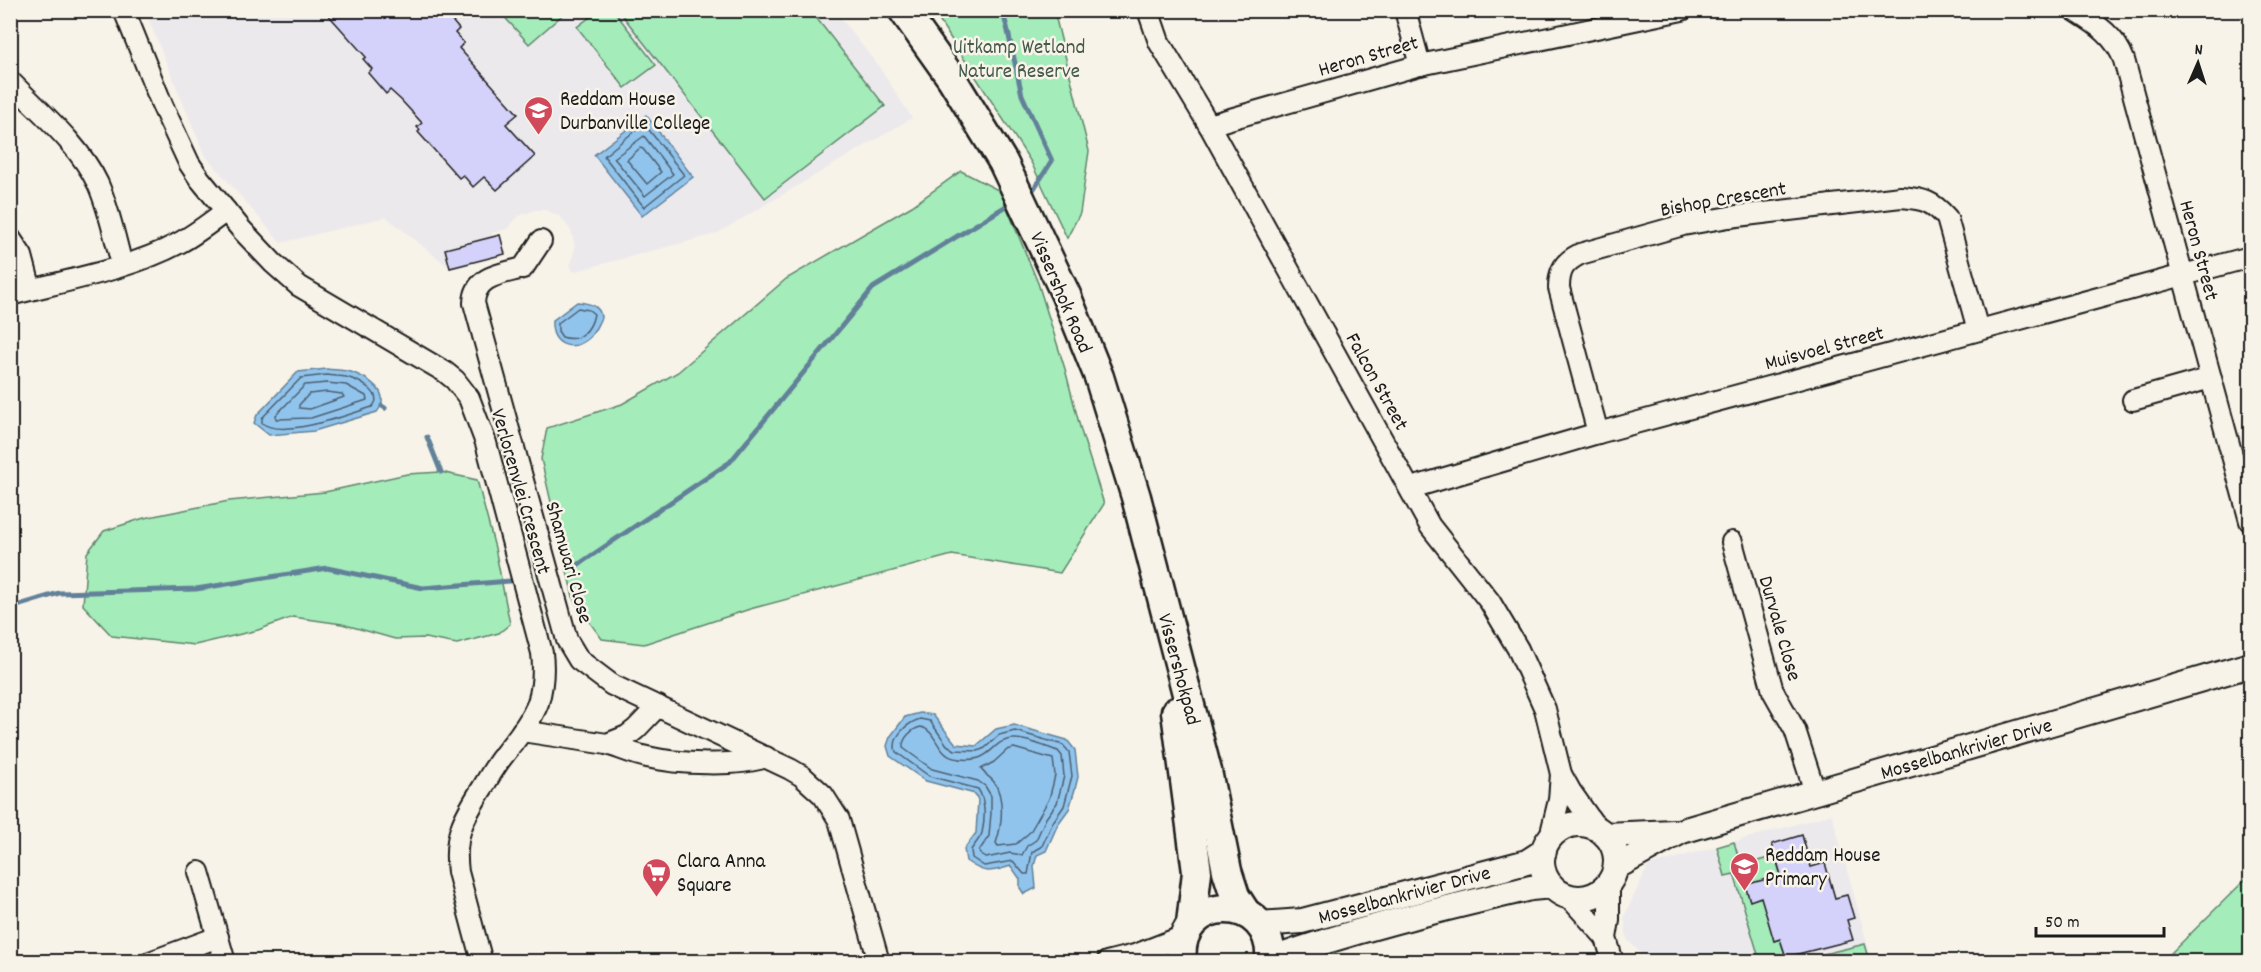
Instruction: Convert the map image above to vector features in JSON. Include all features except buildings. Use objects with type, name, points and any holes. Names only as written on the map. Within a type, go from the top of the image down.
[{"type":"main road","name":"Vissershok Road","points":[[903,10],[951,79],[1003,162],[1066,295],[1112,416],[1136,496],[1161,600]]},
{"type":"main road","name":"Vissershokpad","points":[[1161,600],[1207,771],[1227,872],[1235,896],[1267,935],[1271,949],[1270,961]]},
{"type":"main road","name":"Vissershokpad","points":[[1161,600],[1197,872],[1186,941]]},
{"type":"main road","points":[[1186,941],[1203,914],[1217,909],[1232,908],[1253,919]]},
{"type":"street","name":"Verlorenvlei Crescent","points":[[124,10],[179,143],[199,178],[226,211],[273,263],[300,286],[455,380],[469,398],[486,443],[542,653],[541,692],[531,718],[500,760],[466,814],[458,835],[456,846],[458,872],[482,962]]},
{"type":"street","name":"Falcon Street","points":[[1148,10],[1159,42],[1209,125],[1439,539],[1482,591],[1518,649],[1545,710],[1562,774],[1571,792],[1601,832]]},
{"type":"street","points":[[1405,10],[1420,65]]},
{"type":"street","name":"Heron Street","points":[[1209,125],[1420,65],[1682,10]]},
{"type":"street","name":"Heron Street","points":[[2074,10],[2101,27],[2121,50],[2182,276],[2248,499],[2250,521]]},
{"type":"street","points":[[10,81],[81,157],[98,183],[122,265]]},
{"type":"street","name":"Bishop Crescent","points":[[1598,433],[1559,288],[1562,267],[1570,259],[1580,254],[1683,225],[1729,217],[1901,197],[1921,199],[1936,205],[1947,218],[1978,330]]},
{"type":"street","points":[[10,295],[151,256],[178,243],[226,211]]},
{"type":"street","points":[[10,238],[22,256],[31,290]]},
{"type":"street","name":"Shamwari Close","points":[[541,241],[523,268],[485,279],[476,290],[474,303],[567,640],[579,660],[589,670],[612,685],[766,757],[802,776],[818,790],[832,807],[845,834],[879,962]]},
{"type":"street","name":"Muisvoel Street","points":[[1411,488],[1598,433],[2250,257]]},
{"type":"street","points":[[2133,400],[2211,378]]},
{"type":"street","name":"Durvale Close","points":[[1732,542],[1773,691],[1795,730],[1815,792]]},
{"type":"street","name":"Mosselbankrivier Drive","points":[[1601,832],[1682,831],[2250,665]]},
{"type":"street","points":[[607,744],[627,736],[658,706]]},
{"type":"street","points":[[522,731],[607,744],[648,757],[723,764],[751,762],[766,757]]},
{"type":"street","name":"Falcon Street","points":[[1546,846],[1559,800],[1562,774]]},
{"type":"street","points":[[1606,938],[1545,875],[1542,863],[1546,846],[1557,832],[1567,827],[1578,824],[1601,832],[1615,852],[1606,938],[1612,962]]},
{"type":"street","name":"Mosselbankrivier Drive","points":[[1612,875],[1682,831]]},
{"type":"street","name":"Mosselbankrivier Drive","points":[[1253,919],[1302,921],[1527,862],[1546,846]]},
{"type":"street","points":[[200,872],[225,962]]},
{"type":"street","points":[[1560,891],[1580,898],[1590,896],[1612,875]]},
{"type":"street","name":"Mosselbankrivier Drive","points":[[1270,961],[1313,944],[1531,888],[1560,891]]},
{"type":"street","points":[[150,962],[218,937]]},
{"type":"street","points":[[1107,962],[1186,941]]},
{"type":"shaded area","name":"Reddam House Durbanville College","points":[[145,11],[835,11],[880,68],[912,118],[716,234],[572,272],[570,264],[575,248],[571,231],[561,217],[545,210],[536,210],[519,216],[507,229],[492,233],[493,237],[500,235],[505,254],[450,268],[386,217],[281,243],[204,154]]},
{"type":"shaded area","name":"Reddam House Primary","points":[[1832,814],[1872,961],[1648,961],[1627,939],[1624,917],[1648,866]]},
{"type":"green space","points":[[499,11],[567,11],[529,44]]},
{"type":"green space","points":[[598,11],[614,11],[656,65],[625,88],[577,27]]},
{"type":"green space","points":[[619,11],[811,11],[885,106],[765,198]]},
{"type":"green space","name":"Uitkamp Wetland Nature Reserve","points":[[933,11],[1054,11],[1089,151],[1080,213],[1067,238],[1031,162]]},
{"type":"green space","points":[[961,171],[1000,191],[1038,283],[1104,504],[1060,573],[952,555],[750,609],[644,644],[602,639],[574,601],[541,459],[547,428],[622,404],[678,372],[786,279],[912,206]]},
{"type":"green space","points":[[441,472],[477,480],[495,548],[510,624],[499,633],[457,644],[425,638],[395,639],[342,624],[293,617],[258,630],[195,645],[112,636],[83,605],[87,553],[104,531],[144,518],[229,501],[325,492],[407,474]]},
{"type":"green space","points":[[1734,842],[1741,866],[1775,856],[1781,876],[1746,885],[1750,900],[1770,895],[1774,941],[1780,939],[1786,957],[1760,961],[1734,874],[1725,876],[1717,847]]},
{"type":"green space","points":[[2250,875],[2250,961],[2162,961],[2171,953]]},
{"type":"green space","points":[[1865,944],[1870,961],[1795,961]]},
{"type":"water","points":[[646,115],[693,177],[642,216],[594,155]]},
{"type":"water","points":[[577,302],[596,307],[601,318],[588,339],[568,346],[558,340],[552,321]]},
{"type":"water","points":[[327,369],[351,372],[371,382],[382,399],[377,412],[314,431],[269,435],[254,423],[257,415],[298,372]]},
{"type":"water","points":[[920,713],[933,715],[956,744],[976,746],[996,729],[1014,725],[1067,740],[1075,750],[1078,777],[1075,789],[1069,809],[1058,824],[1046,851],[1037,855],[1034,866],[1036,888],[1024,894],[1020,888],[1020,879],[1011,866],[988,871],[978,869],[966,861],[964,849],[976,833],[978,800],[975,794],[926,781],[890,756],[887,746],[890,737],[905,717]]},
{"type":"waterway","points":[[1002,10],[1022,95],[1052,161],[1033,190]]},
{"type":"waterway","points":[[579,564],[730,462],[873,288],[1008,205]]},
{"type":"waterway","points":[[427,437],[441,472]]},
{"type":"waterway","points":[[10,608],[59,593],[196,589],[327,568],[423,588],[510,581]]},
{"type":"place","name":"Reddam House Durbanville College","points":[[539,136]]},
{"type":"place","name":"Reddam House Primary","points":[[1744,892]]},
{"type":"place","name":"Clara Anna Square","points":[[656,898]]}]
